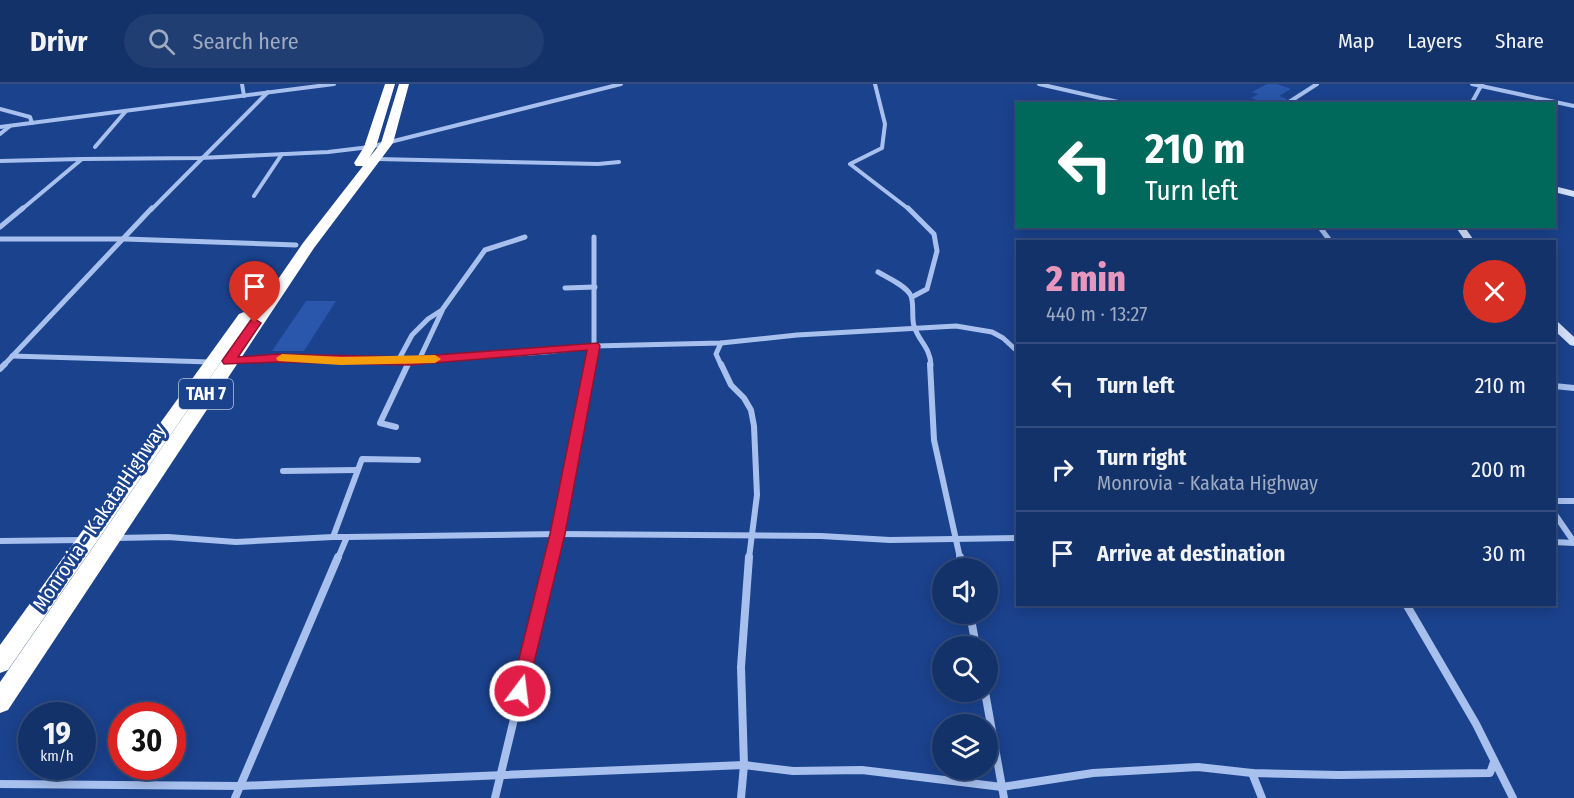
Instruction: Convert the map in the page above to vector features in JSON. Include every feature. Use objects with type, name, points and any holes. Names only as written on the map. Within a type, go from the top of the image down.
[{"type":"highway","name":"Monrovia - Kakata Highway","points":[[0,702],[109,538],[296,245],[378,149],[390,84]]},
{"type":"highway","name":"Monrovia - Kakata Highway","points":[[0,663],[86,540],[308,246],[378,149],[404,84]]},
{"type":"street","points":[[242,84],[244,96]]},
{"type":"street","points":[[0,127],[334,84]]},
{"type":"street","points":[[378,149],[621,84]]},
{"type":"street","points":[[875,84],[885,123],[885,142],[882,148],[850,164],[910,210],[934,234],[937,251],[929,285],[927,289],[912,297]]},
{"type":"street","points":[[1039,84],[1118,102]]},
{"type":"street","points":[[1309,84],[1317,85]]},
{"type":"street","points":[[1472,84],[1574,106]]},
{"type":"street","points":[[1289,102],[1317,85]]},
{"type":"street","points":[[1472,102],[1481,85]]},
{"type":"street","points":[[0,369],[200,158],[268,93]]},
{"type":"street","points":[[0,109],[30,117],[32,123]]},
{"type":"street","points":[[95,147],[127,111]]},
{"type":"street","points":[[0,134],[10,126]]},
{"type":"street","points":[[0,161],[200,158],[378,149],[598,164],[619,162]]},
{"type":"street","points":[[254,196],[282,154]]},
{"type":"street","points":[[0,227],[82,159]]},
{"type":"street","points":[[1556,190],[1574,194]]},
{"type":"street","points":[[419,360],[442,310],[485,249],[525,237]]},
{"type":"street","points":[[495,798],[558,534],[594,346],[594,237]]},
{"type":"street","points":[[0,238],[125,239],[296,245]]},
{"type":"street","points":[[878,272],[907,290],[912,297],[911,311],[914,328],[930,353],[934,440],[960,558]]},
{"type":"street","points":[[565,288],[595,287]]},
{"type":"street","points":[[398,361],[412,335],[428,319],[442,310]]},
{"type":"street","points":[[1556,326],[1574,343]]},
{"type":"street","points":[[12,356],[220,362],[278,358],[409,361],[594,346],[721,343],[796,335],[914,328],[981,327],[1005,339],[1009,346],[1016,350]]},
{"type":"street","points":[[721,343],[716,354],[731,385],[744,398],[751,410],[754,426],[757,495],[750,537],[741,667],[744,765],[741,798]]},
{"type":"street","points":[[396,427],[380,423],[409,361]]},
{"type":"street","points":[[1556,386],[1574,388]]},
{"type":"street","points":[[333,537],[362,459],[418,460]]},
{"type":"street","points":[[283,471],[357,470]]},
{"type":"street","points":[[1556,501],[1574,501]]},
{"type":"street","points":[[1556,516],[1574,542]]},
{"type":"street","points":[[109,538],[168,537],[236,542],[333,537],[558,534],[821,536],[890,540],[1016,538]]},
{"type":"street","points":[[235,798],[347,537]]},
{"type":"street","points":[[0,541],[86,540]]},
{"type":"street","points":[[1556,542],[1574,542]]},
{"type":"street","points":[[1407,606],[1476,724],[1513,798]]},
{"type":"street","points":[[987,702],[1004,798]]},
{"type":"street","points":[[0,784],[240,786],[744,765],[793,771],[862,770],[1002,787],[1093,773],[1187,768],[1252,773],[1339,775],[1490,773],[1494,762]]},
{"type":"street","points":[[1252,773],[1262,798]]},
{"type":"building","points":[[1267,84],[1277,84],[1291,89],[1279,96],[1287,99],[1284,102],[1261,102],[1251,98],[1258,94],[1252,92]]},
{"type":"building","points":[[306,301],[336,301],[304,351],[272,351]]},
{"type":"slow traffic","points":[[282,358],[341,361],[435,359]]},
{"type":"route","points":[[255,323],[229,361],[278,358],[409,361],[594,346],[570,460],[558,534],[520,691]]}]
